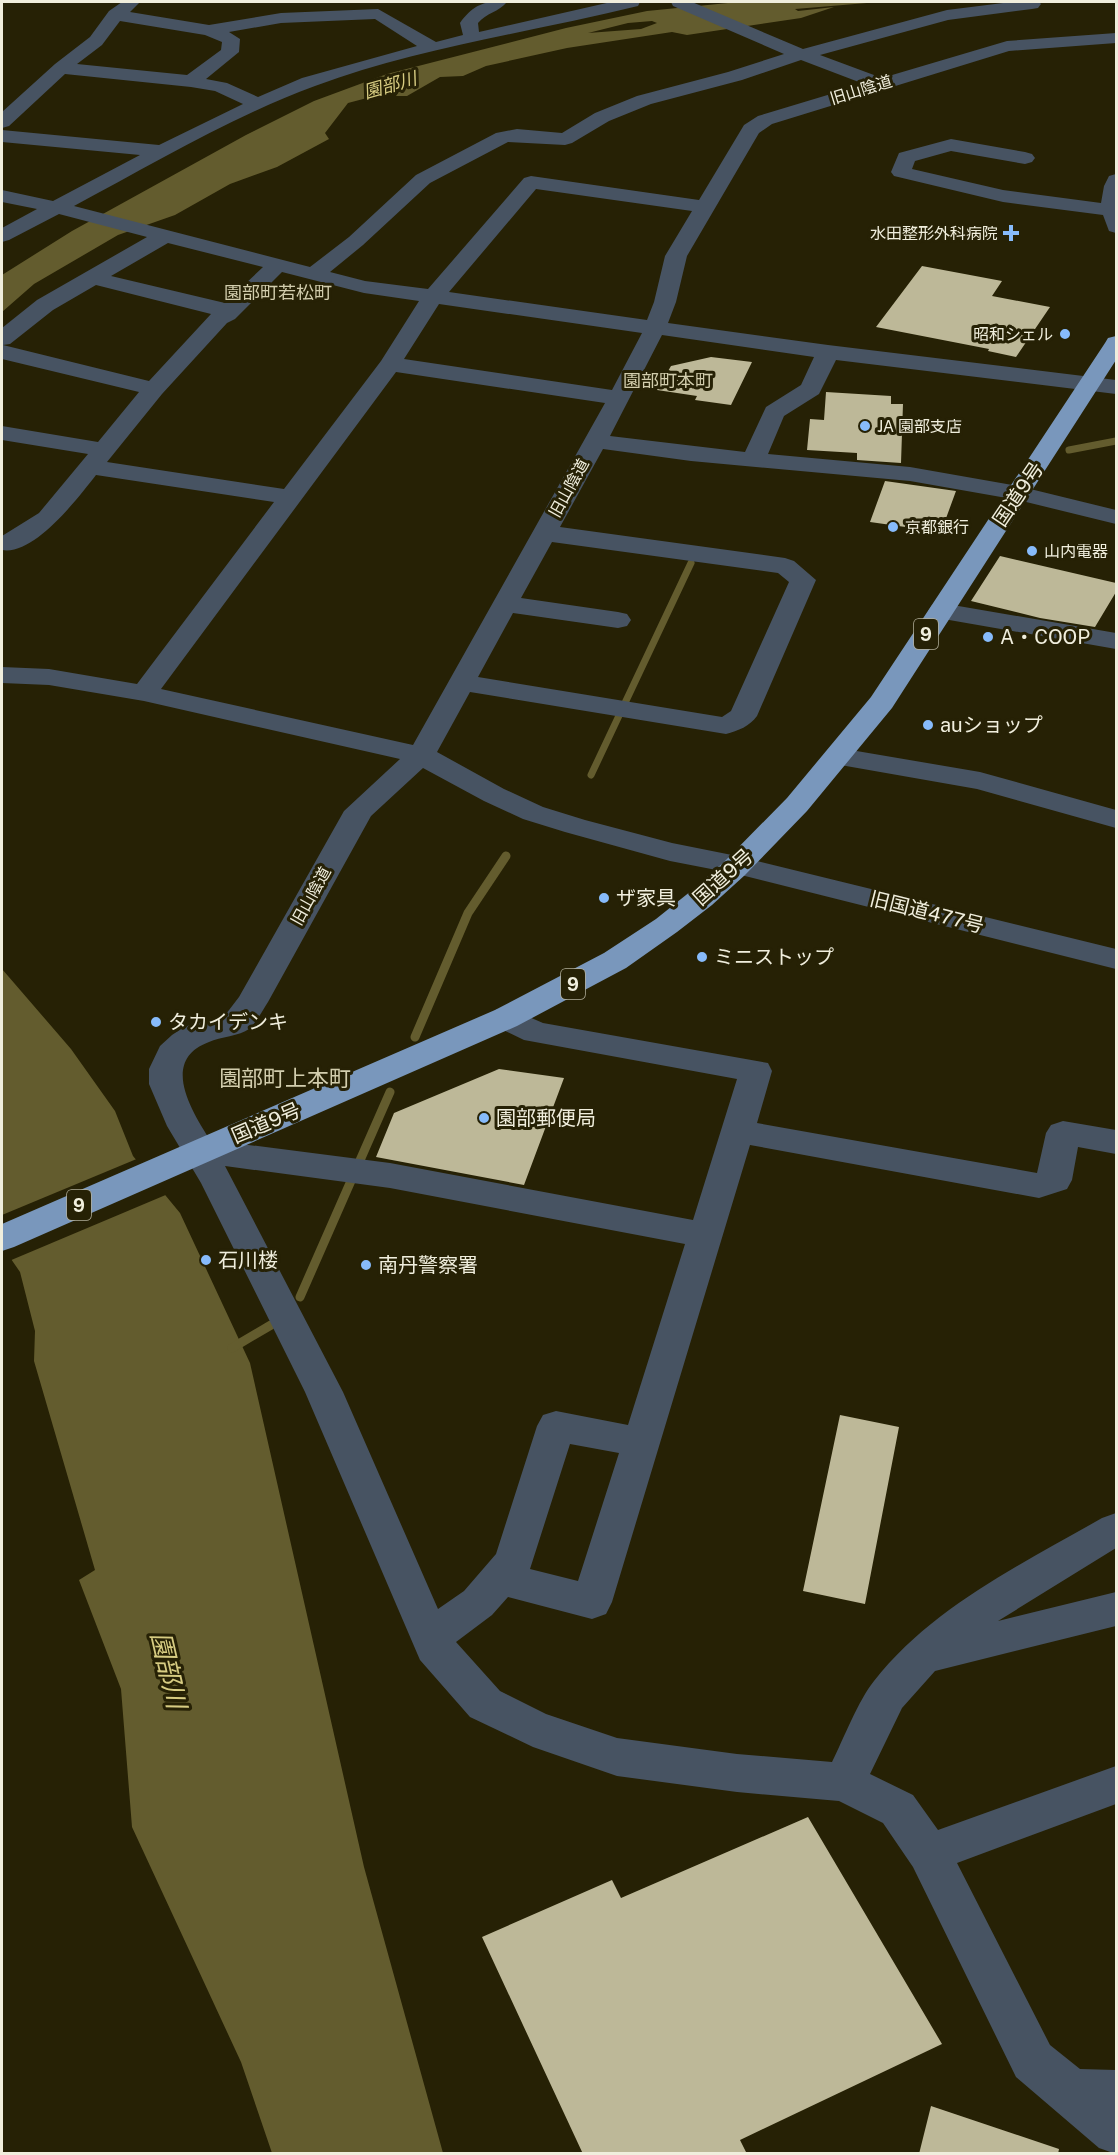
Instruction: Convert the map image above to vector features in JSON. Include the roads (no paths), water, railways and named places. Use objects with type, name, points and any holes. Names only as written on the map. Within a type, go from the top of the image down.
[{"type":"highway","name":"国道9号","points":[[2,1238],[157,1172],[192,1139],[506,1018],[629,952],[659,932],[774,830],[839,757],[882,702],[1116,343]]},
{"type":"street","points":[[2,122],[61,68],[96,41],[115,15],[132,2]]},
{"type":"street","points":[[470,32],[469,23],[478,12],[498,2]]},
{"type":"street","points":[[2,236],[59,208],[162,151],[258,104],[319,79],[432,47],[632,2]]},
{"type":"street","points":[[679,2],[800,55],[880,84]]},
{"type":"street","points":[[314,274],[356,241],[423,179],[502,137],[517,135],[566,139],[602,117],[644,100],[947,15],[1032,4],[1029,2]]},
{"type":"street","points":[[209,30],[281,18],[378,14],[432,47]]},
{"type":"street","points":[[115,15],[209,30],[231,39],[230,52],[191,81]]},
{"type":"street","name":"旧山陰道","points":[[844,1782],[737,1773],[617,1757],[533,1728],[485,1704],[435,1648],[324,1392],[218,1182],[192,1139],[166,1084],[165,1069],[172,1054],[195,1035],[237,1022],[252,1002],[359,811],[420,755],[596,441],[666,302],[676,256],[752,129],[765,120],[1007,45],[1116,38]]},
{"type":"street","points":[[61,68],[191,81],[220,87],[258,104]]},
{"type":"street","points":[[2,136],[162,151]]},
{"type":"street","points":[[1025,158],[951,145],[906,157],[901,172],[1003,196],[1114,218],[1110,194],[1116,180]]},
{"type":"street","points":[[144,693],[390,364],[433,297],[531,182],[705,207]]},
{"type":"street","points":[[2,196],[59,208],[364,286],[828,352],[1116,387]]},
{"type":"street","points":[[2,339],[45,305],[159,234]]},
{"type":"street","points":[[2,543],[8,544],[48,518],[154,388],[219,318],[230,311],[277,265]]},
{"type":"street","points":[[92,277],[177,300],[230,311]]},
{"type":"street","points":[[2,352],[154,388]]},
{"type":"street","points":[[753,460],[774,412],[811,389],[828,352]]},
{"type":"street","points":[[390,364],[618,398]]},
{"type":"street","points":[[2,433],[97,458],[290,497]]},
{"type":"street","points":[[596,441],[691,454],[910,474],[1018,493],[1116,517]]},
{"type":"street","points":[[461,682],[726,726],[743,716],[803,580],[785,566],[545,533]]},
{"type":"street","points":[[506,604],[618,620]]},
{"type":"street","points":[[941,611],[1116,641]]},
{"type":"street","name":"旧国道477号","points":[[2,675],[49,676],[144,693],[420,755],[532,813],[640,844],[737,865],[1116,959]]},
{"type":"street","points":[[839,757],[980,781],[1116,819]]},
{"type":"street","points":[[500,1578],[592,1602],[756,1071],[535,1032],[506,1018]]},
{"type":"street","points":[[737,1131],[1039,1186],[1055,1180],[1063,1133],[1116,1142]]},
{"type":"street","points":[[192,1139],[272,1157],[706,1235]]},
{"type":"street","points":[[430,1638],[478,1603],[514,1562],[556,1426],[642,1443]]},
{"type":"street","points":[[1116,1528],[993,1601],[923,1656],[887,1695],[844,1782],[897,1809],[929,1853],[1033,2061],[1094,2092],[1116,2131]]},
{"type":"street","points":[[923,1656],[1116,1609]]},
{"type":"street","points":[[929,1853],[1116,1785]]},
{"type":"water","name":"園部川","points":[[738,2],[879,2],[795,9],[798,11],[834,7],[801,18],[687,35],[672,32],[567,48],[486,66],[463,76],[440,77],[407,96],[396,96],[401,89],[348,103],[325,133],[329,139],[277,167],[230,184],[175,215],[118,235],[34,284],[2,312],[2,275],[72,231],[246,135],[314,101],[387,74],[566,28],[647,11]],"holes":[[[652,21],[657,23],[641,29],[588,33],[628,23]]]},
{"type":"water","name":"園部川","points":[[2,969],[71,1049],[115,1111],[133,1156],[180,1213],[250,1363],[364,1867],[443,2153],[272,2153],[241,2062],[132,1827],[121,1689],[79,1580],[95,1570],[34,1361],[35,1331],[20,1272],[2,1246]]},
{"type":"waterway","points":[[1069,450],[1116,441]]},
{"type":"waterway","points":[[591,775],[691,563]]},
{"type":"waterway","points":[[415,1037],[468,913],[506,856]]},
{"type":"waterway","points":[[300,1297],[390,1092]]},
{"type":"waterway","points":[[232,1348],[271,1325]]},
{"type":"place","name":"水田整形外科病院","points":[[1011,233]]},
{"type":"place","name":"昭和シェル","points":[[1065,334]]},
{"type":"place","name":"JA 園部支店","points":[[865,426]]},
{"type":"place","name":"京都銀行","points":[[893,527]]},
{"type":"place","name":"山内電器","points":[[1032,551]]},
{"type":"place","name":"A・COOP","points":[[988,637]]},
{"type":"place","name":"auショップ","points":[[928,725]]},
{"type":"place","name":"ザ家具","points":[[604,898]]},
{"type":"place","name":"ミニストップ","points":[[702,957]]},
{"type":"place","name":"タカイデンキ","points":[[156,1022]]},
{"type":"place","name":"園部郵便局","points":[[484,1118]]},
{"type":"place","name":"石川楼","points":[[206,1260]]},
{"type":"place","name":"南丹警察署","points":[[366,1265]]},
{"type":"district","name":"園部町若松町","points":[[278,292]]},
{"type":"district","name":"園部町本町","points":[[668,380]]},
{"type":"district","name":"園部町上本町","points":[[285,1078]]}]
